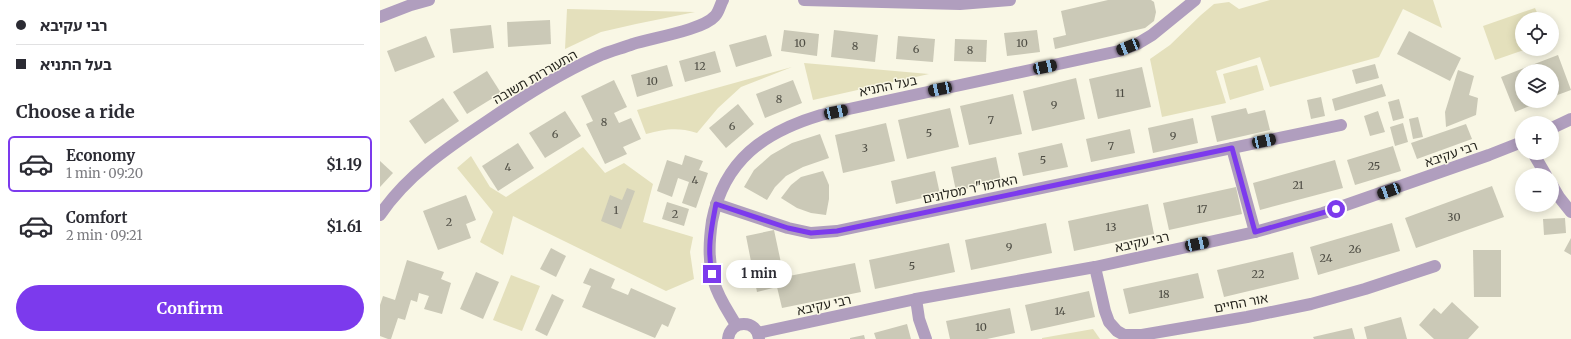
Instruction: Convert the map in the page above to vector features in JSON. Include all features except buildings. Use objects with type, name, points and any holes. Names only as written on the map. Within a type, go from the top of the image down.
[{"type":"street","points":[[380,17],[429,0]]},
{"type":"street","name":"התעוררות תשובה","points":[[380,216],[415,174],[465,136],[521,99],[562,75],[601,56],[641,42],[710,22],[716,15],[723,0]]},
{"type":"street","points":[[804,0],[960,4],[1010,0]]},
{"type":"street","name":"בעל התניא","points":[[1172,19],[1186,0]]},
{"type":"street","name":"בעל התניא","points":[[736,325],[722,302],[714,283],[709,258],[710,234],[716,204],[727,180],[739,162],[758,144],[775,132],[798,122],[821,115],[1119,51],[1137,44],[1152,35],[1194,0]]},
{"type":"street","points":[[1559,125],[1571,119]]},
{"type":"street","name":"האדמו\"ר מסלונים","points":[[716,204],[788,228],[811,233],[837,231],[1341,125]]},
{"type":"street","name":"רבי עקיבא","points":[[758,336],[916,299],[1095,266],[1255,232],[1323,213],[1515,145]]},
{"type":"street","points":[[1232,148],[1255,232]]},
{"type":"street","points":[[1559,195],[1571,212]]},
{"type":"street","name":"אור החיים","points":[[1095,266],[1105,311],[1109,322],[1117,332],[1124,335],[1142,335],[1247,317],[1311,304],[1365,289],[1435,266]]},
{"type":"street","points":[[916,299],[919,319],[926,339]]},
{"type":"street","points":[[728,339],[730,331],[740,323],[753,326],[758,336]]},
{"type":"shaded area","points":[[1270,0],[1433,0],[1442,28],[1403,9],[1379,57],[1270,87],[1260,57],[1216,71],[1226,103],[1162,117],[1150,59],[1170,45],[1214,4],[1229,2],[1239,9]]},
{"type":"shaded area","points":[[1535,8],[1537,12],[1523,12]]},
{"type":"shaded area","points":[[567,9],[695,12],[601,32],[565,49]]},
{"type":"shaded area","points":[[1515,15],[1515,53],[1495,60],[1483,26]]},
{"type":"shaded area","points":[[804,63],[929,74],[813,100]]},
{"type":"shaded area","points":[[1257,65],[1264,90],[1230,100],[1223,74]]},
{"type":"shaded area","points":[[792,67],[741,87],[718,108],[697,133],[672,129],[646,134],[637,110]]},
{"type":"shaded area","points":[[583,147],[605,173],[624,163],[653,184],[643,222],[693,237],[690,252],[694,279],[666,291],[513,216],[503,255],[480,242],[493,212],[457,168],[471,156],[490,187],[506,197]]},
{"type":"shaded area","points":[[511,275],[540,286],[522,331],[493,320]]},
{"type":"shaded area","points":[[1093,329],[1100,339],[1042,339],[1042,338]]},
{"type":"route","points":[[712,274],[709,258],[710,234],[716,204],[788,228],[811,233],[837,231],[1232,148],[1255,232],[1336,209]]}]
